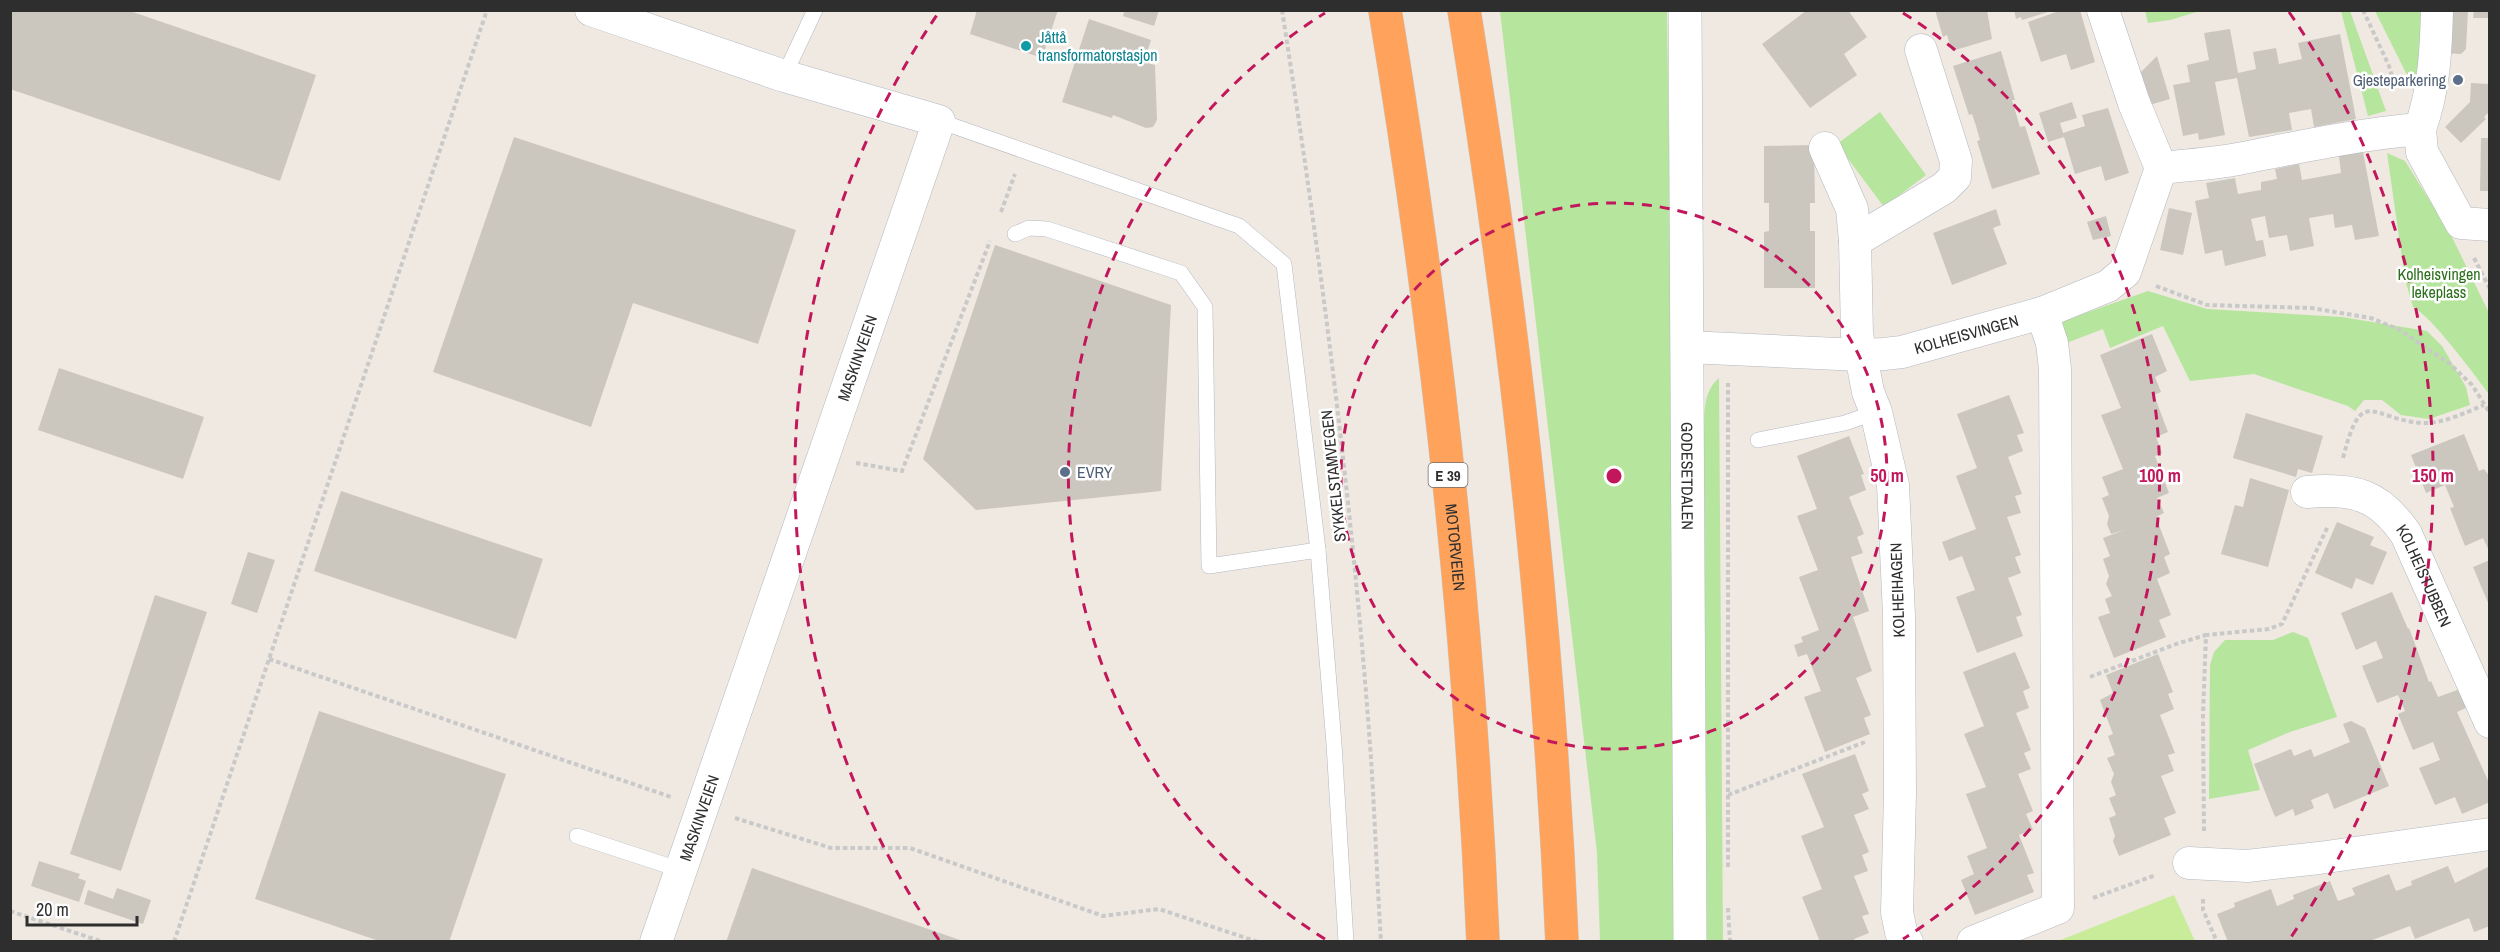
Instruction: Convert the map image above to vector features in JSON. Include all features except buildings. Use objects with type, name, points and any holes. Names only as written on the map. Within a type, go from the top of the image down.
[{"type":"highway","name":"MOTORVEIEN","points":[[1385,10],[1419,230],[1451,504],[1469,705],[1484,942]]},
{"type":"highway","points":[[1464,10],[1495,215],[1530,502],[1545,658],[1562,942]]},
{"type":"main road","name":"GODESETDALEN","points":[[1685,10],[1690,942]]},
{"type":"street","points":[[591,10],[784,76],[939,121]]},
{"type":"street","points":[[2103,10],[2134,103],[2160,168],[2125,272]]},
{"type":"street","points":[[2437,10],[2436,60],[2428,105],[2420,129],[2422,152],[2460,223],[2490,225]]},
{"type":"street","points":[[1855,241],[1944,188],[1954,177],[1956,161],[1921,50]]},
{"type":"street","name":"MASKINVEIEN","points":[[656,942],[939,121]]},
{"type":"street","points":[[2160,168],[2238,159],[2308,144],[2384,132],[2420,129]]},
{"type":"street","name":"KOLHEIHAGEN","points":[[1825,148],[1852,209],[1857,334],[1860,355],[1893,485],[1899,615],[1900,794],[1897,912],[1901,932],[1907,942]]},
{"type":"street","name":"KOLHEISVINGEN","points":[[1687,347],[1860,355],[1902,352],[2042,312],[2108,286],[2125,272]]},
{"type":"street","points":[[1973,942],[2058,909],[2055,369],[2052,343],[2042,312]]},
{"type":"street","name":"KOLHEISTUBBEN","points":[[2322,491],[2363,497],[2384,507],[2395,518],[2406,534],[2490,722]]},
{"type":"street","points":[[2196,863],[2247,866],[2490,834]]},
{"type":"lane","points":[[784,76],[815,10]]},
{"type":"lane","points":[[939,121],[1239,226],[1284,264],[1318,550],[1334,744],[1346,942]]},
{"type":"lane","points":[[1015,234],[1029,228],[1047,228],[1181,273],[1205,307],[1209,566],[1318,550]]},
{"type":"lane","points":[[1758,440],[1845,423],[1876,412]]},
{"type":"lane","points":[[577,836],[681,870]]},
{"type":"path","points":[[174,942],[487,10]]},
{"type":"path","name":"SYKKELSTAMVEGEN","points":[[1282,10],[1312,206],[1345,465],[1371,760],[1380,942]]},
{"type":"path","points":[[2362,10],[2389,66],[2402,112],[2420,129]]},
{"type":"path","points":[[997,221],[1023,150]]},
{"type":"path","points":[[867,465],[902,471],[993,232]]},
{"type":"path","points":[[2125,272],[2151,285],[2208,305],[2312,308],[2371,318],[2400,330],[2450,364],[2472,386],[2490,413]]},
{"type":"path","points":[[1728,376],[1728,872]]},
{"type":"path","points":[[2058,689],[2176,644],[2206,635],[2269,629],[2282,624],[2336,510],[2322,491],[2344,456],[2354,421],[2362,413],[2374,411],[2422,423],[2442,422],[2484,405]]},
{"type":"path","points":[[2206,635],[2196,863],[2203,910],[2217,942]]},
{"type":"path","points":[[269,658],[676,799]]},
{"type":"path","points":[[1728,795],[1899,730]]},
{"type":"path","points":[[727,815],[831,848],[910,848],[1103,916],[1159,909],[1258,942]]},
{"type":"path","points":[[2058,909],[2196,863]]},
{"type":"path","points":[[1728,904],[1730,942]]},
{"type":"path","points":[[10,911],[103,942]]},
{"type":"green space","points":[[2145,10],[2200,11],[2170,20],[2148,23]]},
{"type":"green space","points":[[1500,11],[1667,11],[1680,941],[1600,941],[1597,853]]},
{"type":"green space","points":[[2341,11],[2350,11],[2386,111],[2368,116]]},
{"type":"green space","points":[[2375,11],[2426,11],[2420,101]]},
{"type":"green space","points":[[1880,112],[1926,175],[1884,207],[1837,144]]},
{"type":"green space","name":"Kolheisvingen lekeplass","points":[[2387,153],[2405,161],[2450,233],[2489,313],[2489,394],[2442,334],[2413,307],[2405,279]]},
{"type":"green space","points":[[2148,291],[2207,309],[2342,317],[2427,331],[2442,346],[2466,387],[2470,405],[2429,419],[2401,415],[2382,400],[2364,400],[2355,411],[2348,406],[2254,374],[2190,381],[2163,326],[2110,348],[2103,329],[2061,345],[2063,321]]},
{"type":"green space","points":[[1719,378],[1723,941],[1707,942],[1704,423],[1709,391]]},
{"type":"green space","points":[[2293,632],[2308,638],[2337,717],[2290,732],[2248,750],[2260,790],[2209,799],[2210,665],[2214,652],[2225,640],[2273,640]]},
{"type":"green space","points":[[2174,895],[2195,941],[2058,941]]},
{"type":"place","name":"Jåttå transformatorstasjon","points":[[1026,46]]},
{"type":"place","name":"Gjesteparkering","points":[[2458,80]]},
{"type":"place","name":"EVRY","points":[[1065,472]]}]
